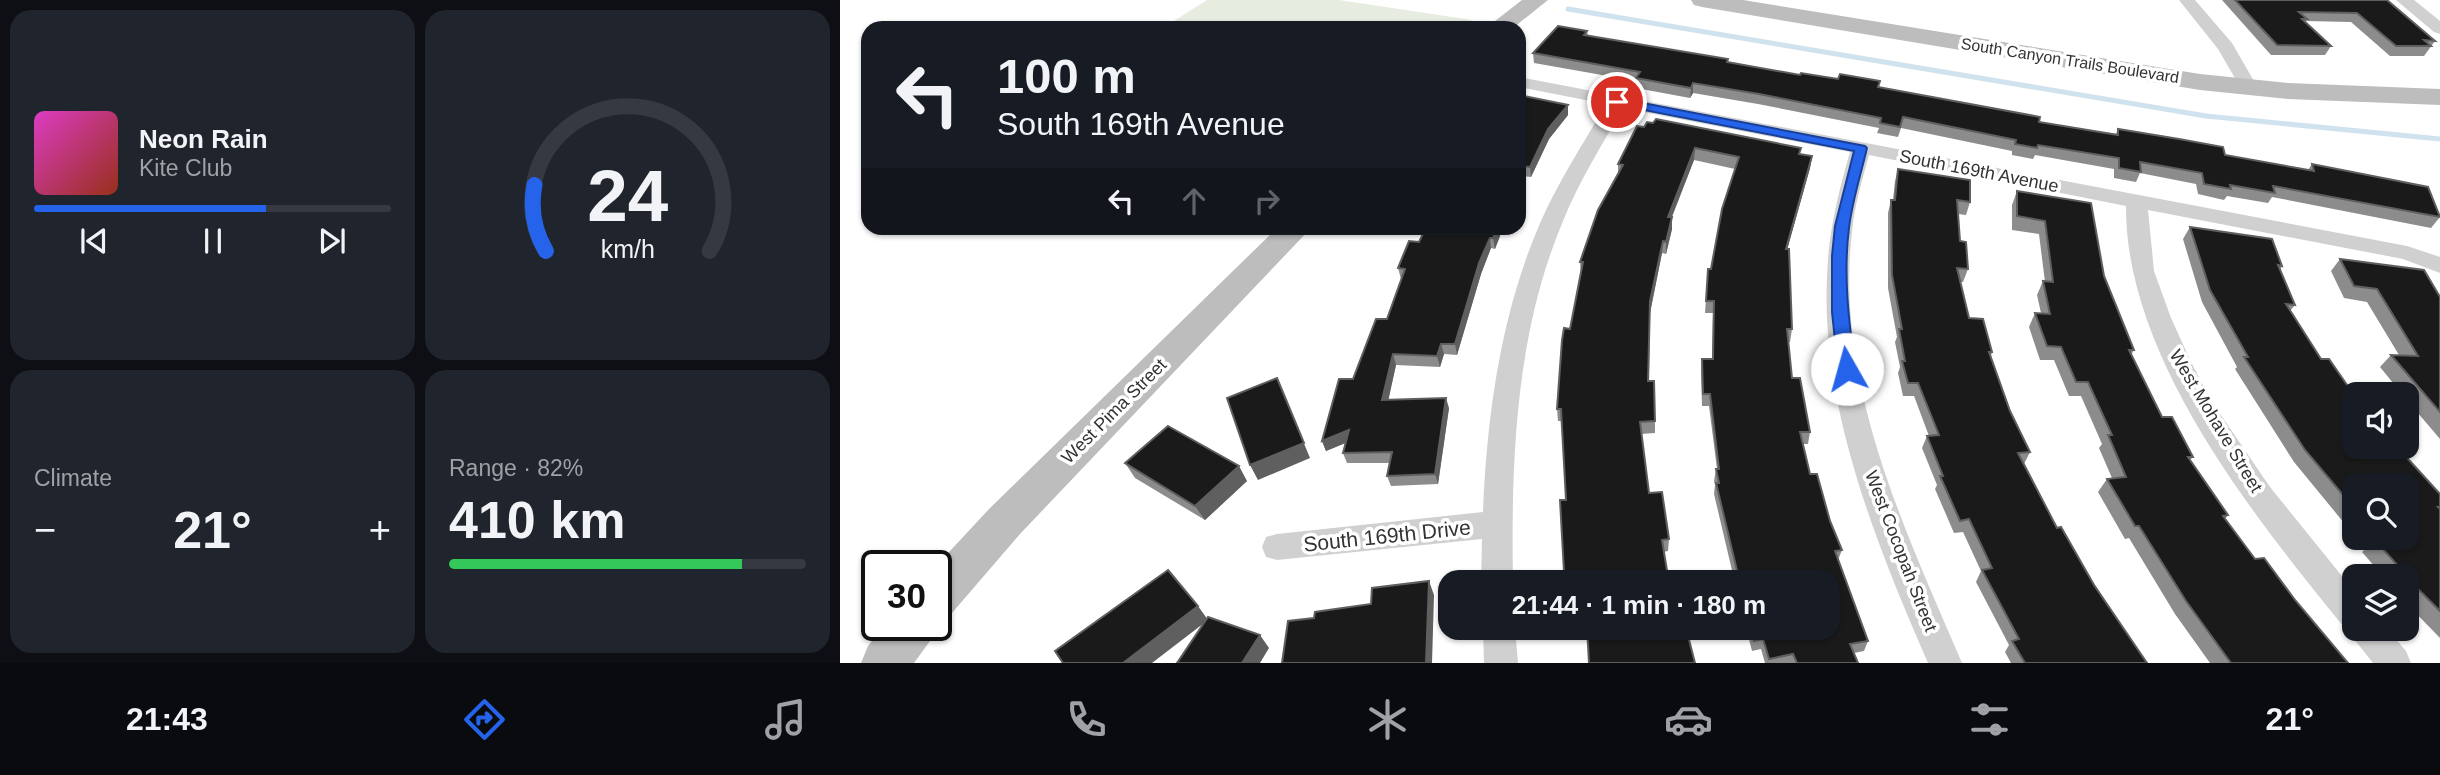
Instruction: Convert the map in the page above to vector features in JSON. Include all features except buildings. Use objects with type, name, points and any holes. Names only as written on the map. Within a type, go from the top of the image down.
[{"type":"street","name":"South Canyon Trails Boulevard","points":[[1702,0],[2249,88],[2440,97]]},
{"type":"street","points":[[2187,0],[2226,47],[2249,88]]},
{"type":"street","points":[[2404,0],[2440,29]]},
{"type":"street","points":[[1507,21],[1529,5]]},
{"type":"street","name":"South 169th Avenue","points":[[1526,83],[2407,253],[2439,264]]},
{"type":"street","points":[[1497,570],[1499,451],[1515,338],[1545,236],[1574,176],[1617,102]]},
{"type":"street","name":"West Cocopah Street","points":[[1861,148],[1842,226],[1840,256],[1840,312],[1847,369],[1873,485],[1920,609],[1945,663]]},
{"type":"street","name":"West Mohave Street","points":[[2137,202],[2138,249],[2143,270],[2169,342],[2196,395],[2230,452],[2291,541],[2342,601]]},
{"type":"street","name":"West Pima Street","points":[[952,580],[1005,521],[1289,235]]},
{"type":"street","name":"South 169th Drive","points":[[1277,547],[1497,524]]},
{"type":"street","points":[[1499,640],[1500,663]]},
{"type":"street","points":[[884,663],[901,641]]},
{"type":"street","points":[[2376,641],[2394,663]]},
{"type":"shaded area","points":[[1207,0],[1339,0],[1472,20],[1471,21],[1174,21]]},
{"type":"waterway","points":[[1568,9],[2206,116],[2440,139]]},
{"type":"route","points":[[1617,102],[1861,148],[1842,226],[1840,256],[1840,312],[1847,369]]}]
